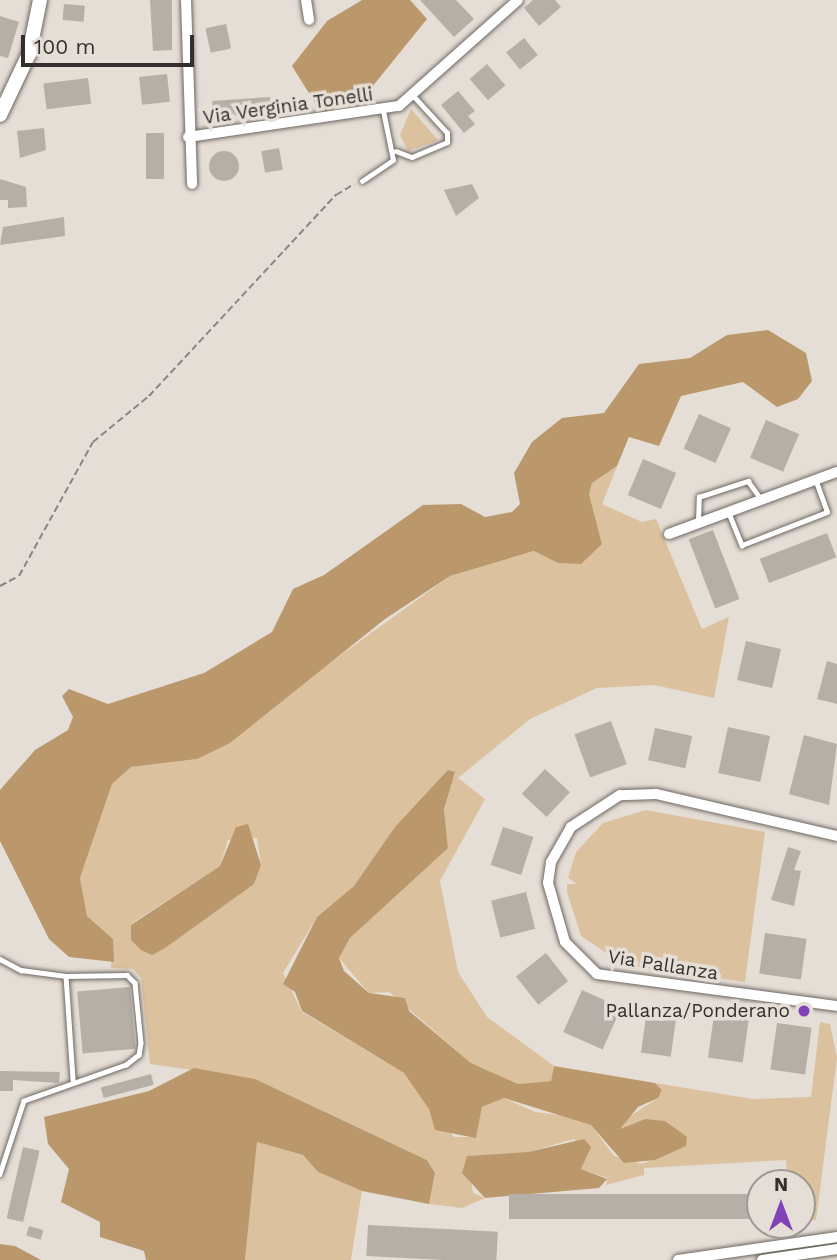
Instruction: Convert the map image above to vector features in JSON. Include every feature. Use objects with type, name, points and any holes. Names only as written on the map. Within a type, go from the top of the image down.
[{"type":"street","points":[[0,115],[31,49],[40,0]]},
{"type":"street","points":[[186,0],[188,137],[192,184]]},
{"type":"street","points":[[306,0],[309,20]]},
{"type":"street","name":"Via Verginia Tonelli","points":[[188,137],[383,111],[413,96],[518,0]]},
{"type":"street","points":[[669,534],[837,472]]},
{"type":"street","name":"Via Pallanza","points":[[837,836],[656,793],[620,795],[571,827],[551,862],[548,883],[565,942],[597,974],[837,1006]]},
{"type":"street","points":[[678,1260],[837,1237]]},
{"type":"street","points":[[762,1260],[837,1249]]},
{"type":"lane","points":[[396,150],[412,157],[447,142],[447,133],[413,96]]},
{"type":"lane","points":[[362,181],[387,169],[396,150],[383,111]]},
{"type":"lane","points":[[729,512],[742,545],[827,512],[815,480]]},
{"type":"lane","points":[[698,523],[699,497],[748,481],[761,500]]},
{"type":"lane","points":[[0,960],[21,970],[66,976],[127,975],[139,1006],[139,1055],[73,1080],[21,1104],[0,1174]]},
{"type":"lane","points":[[66,976],[73,1080]]},
{"type":"path","points":[[0,586],[19,576],[93,442],[149,396],[336,195],[362,181]]},
{"type":"shaded area","points":[[362,0],[410,0],[427,19],[363,98],[322,114],[292,66],[327,21]]},
{"type":"shaded area","points":[[411,109],[438,140],[408,151],[400,135]]},
{"type":"shaded area","points":[[768,330],[806,353],[812,381],[798,399],[777,407],[743,382],[681,396],[659,446],[629,437],[617,466],[592,483],[589,494],[602,544],[581,564],[558,563],[534,551],[450,576],[385,619],[230,743],[197,759],[131,767],[112,784],[80,878],[87,916],[113,939],[114,962],[69,957],[49,939],[0,841],[0,790],[35,750],[68,730],[73,717],[62,696],[69,689],[108,704],[204,673],[272,632],[293,589],[324,575],[423,505],[461,504],[485,517],[512,512],[520,504],[514,473],[532,442],[562,418],[604,413],[639,364],[690,358],[727,335]]},
{"type":"shaded area","points":[[617,466],[602,504],[642,522],[656,519],[702,629],[729,617],[714,698],[654,685],[597,688],[530,719],[458,778],[485,799],[440,881],[458,972],[487,1017],[554,1066],[551,1081],[518,1084],[471,1063],[389,992],[369,993],[339,958],[350,938],[448,847],[444,809],[454,772],[405,816],[354,886],[317,917],[283,973],[302,1012],[404,1073],[454,1137],[476,1137],[482,1107],[504,1098],[535,1112],[576,1117],[591,1125],[614,1156],[642,1164],[666,1154],[645,1119],[620,1129],[618,1124],[658,1098],[662,1090],[655,1083],[753,1099],[811,1097],[820,1022],[830,1024],[837,1058],[816,1220],[816,1169],[787,1169],[786,1160],[644,1168],[644,1175],[606,1185],[607,1178],[581,1169],[587,1155],[574,1139],[528,1152],[467,1157],[473,1193],[485,1198],[462,1208],[429,1204],[435,1173],[427,1160],[255,1079],[150,1064],[141,978],[133,969],[111,968],[113,939],[87,916],[80,878],[112,784],[131,767],[197,759],[450,576],[535,551],[558,563],[602,544],[589,494],[592,482]],"holes":[[[257,838],[261,865],[254,884],[152,954],[131,924],[220,866],[228,840]]]},
{"type":"shaded area","points":[[448,770],[455,772],[444,809],[448,848],[350,938],[339,958],[344,971],[369,993],[405,998],[409,1011],[471,1063],[518,1084],[551,1081],[554,1066],[655,1083],[662,1090],[658,1098],[638,1107],[620,1129],[645,1119],[665,1121],[687,1137],[686,1146],[655,1160],[624,1163],[591,1125],[504,1098],[482,1107],[476,1138],[435,1130],[429,1109],[404,1073],[302,1011],[295,992],[283,984],[317,917],[354,886],[395,827]]},
{"type":"shaded area","points":[[646,810],[765,832],[745,982],[624,965],[581,936],[567,892],[567,884],[577,884],[568,878],[576,852],[603,823]]},
{"type":"shaded area","points":[[248,824],[261,865],[254,884],[165,948],[152,955],[141,950],[131,940],[131,925],[220,866],[236,827]]},
{"type":"shaded area","points":[[194,1068],[255,1079],[427,1160],[435,1173],[429,1204],[362,1191],[318,1172],[303,1155],[257,1142],[245,1260],[146,1260],[144,1251],[100,1237],[100,1222],[61,1202],[69,1169],[48,1144],[44,1117],[149,1091]]},
{"type":"shaded area","points":[[584,1139],[591,1147],[581,1169],[607,1179],[599,1188],[485,1198],[462,1173],[467,1156],[528,1152]]},
{"type":"shaded area","points":[[257,1142],[303,1155],[318,1172],[362,1191],[351,1260],[245,1260]]},
{"type":"shaded area","points":[[0,1244],[15,1246],[41,1260],[0,1260]]},
{"type":"building","points":[[150,0],[172,0],[172,50],[153,51]]},
{"type":"building","points":[[420,0],[456,0],[474,19],[454,37]]},
{"type":"building","points":[[533,0],[555,0],[561,7],[539,26],[524,8]]},
{"type":"building","points":[[64,4],[85,6],[84,22],[63,20]]},
{"type":"building","points":[[0,16],[19,22],[8,58],[0,56]]},
{"type":"building","points":[[226,24],[231,48],[211,53],[205,28]]},
{"type":"building","points":[[524,38],[538,55],[520,70],[506,52]]},
{"type":"building","points":[[487,64],[505,85],[488,100],[470,79]]},
{"type":"building","points":[[167,74],[170,102],[142,105],[139,77]]},
{"type":"building","points":[[88,78],[91,104],[47,109],[43,83]]},
{"type":"building","points":[[458,91],[475,111],[468,116],[475,124],[464,133],[441,105]]},
{"type":"building","points":[[270,97],[271,113],[213,117],[212,101]]},
{"type":"building","points":[[44,128],[46,150],[20,158],[17,131]]},
{"type":"building","points":[[146,133],[164,133],[164,179],[146,179]]},
{"type":"building","points":[[279,148],[283,170],[265,173],[261,151]]},
{"type":"building","points":[[224,151],[234,156],[239,166],[234,176],[224,181],[214,176],[209,166],[214,156]]},
{"type":"building","points":[[0,179],[26,187],[27,207],[8,208],[8,200],[0,200]]},
{"type":"building","points":[[472,184],[479,198],[456,216],[444,190]]},
{"type":"building","points":[[64,217],[65,236],[0,245],[3,227]]},
{"type":"building","points":[[699,414],[731,428],[716,463],[684,449]]},
{"type":"building","points":[[766,420],[799,434],[783,472],[750,458]]},
{"type":"building","points":[[643,459],[676,473],[661,509],[628,495]]},
{"type":"building","points":[[713,530],[740,599],[715,608],[689,539]]},
{"type":"building","points":[[827,533],[836,557],[769,583],[760,559]]},
{"type":"building","points":[[746,641],[781,649],[772,688],[737,680]]},
{"type":"building","points":[[827,661],[837,664],[837,704],[817,699]]},
{"type":"building","points":[[611,721],[627,764],[590,778],[574,734]]},
{"type":"building","points":[[728,727],[770,736],[760,782],[718,773]]},
{"type":"building","points":[[655,728],[692,736],[685,768],[648,760]]},
{"type":"building","points":[[804,735],[837,744],[829,805],[789,794]]},
{"type":"building","points":[[545,769],[570,792],[547,817],[522,794]]},
{"type":"building","points":[[503,827],[533,837],[521,875],[491,865]]},
{"type":"building","points":[[788,847],[801,851],[794,870],[801,871],[794,906],[771,900]]},
{"type":"building","points":[[526,892],[535,929],[500,938],[491,901]]},
{"type":"building","points":[[765,933],[807,939],[801,979],[759,974]]},
{"type":"building","points":[[546,953],[568,981],[538,1005],[516,976]]},
{"type":"building","points":[[130,987],[135,1049],[83,1053],[77,992]]},
{"type":"building","points":[[582,990],[621,1007],[603,1050],[563,1032]]},
{"type":"building","points":[[647,1010],[677,1014],[671,1057],[641,1053]]},
{"type":"building","points":[[714,1015],[749,1020],[743,1062],[708,1058]]},
{"type":"building","points":[[777,1023],[812,1028],[805,1074],[770,1070]]},
{"type":"building","points":[[0,1071],[60,1072],[59,1083],[13,1080],[13,1091],[0,1091]]},
{"type":"building","points":[[151,1074],[154,1085],[104,1098],[101,1087]]},
{"type":"building","points":[[23,1147],[40,1151],[23,1222],[7,1218]]},
{"type":"building","points":[[509,1194],[746,1194],[746,1219],[509,1219]]},
{"type":"building","points":[[368,1225],[498,1232],[496,1260],[366,1256]]},
{"type":"building","points":[[29,1226],[43,1230],[41,1240],[26,1236]]},
{"type":"place","name":"Pallanza/Ponderano","points":[[804,1011]]}]
